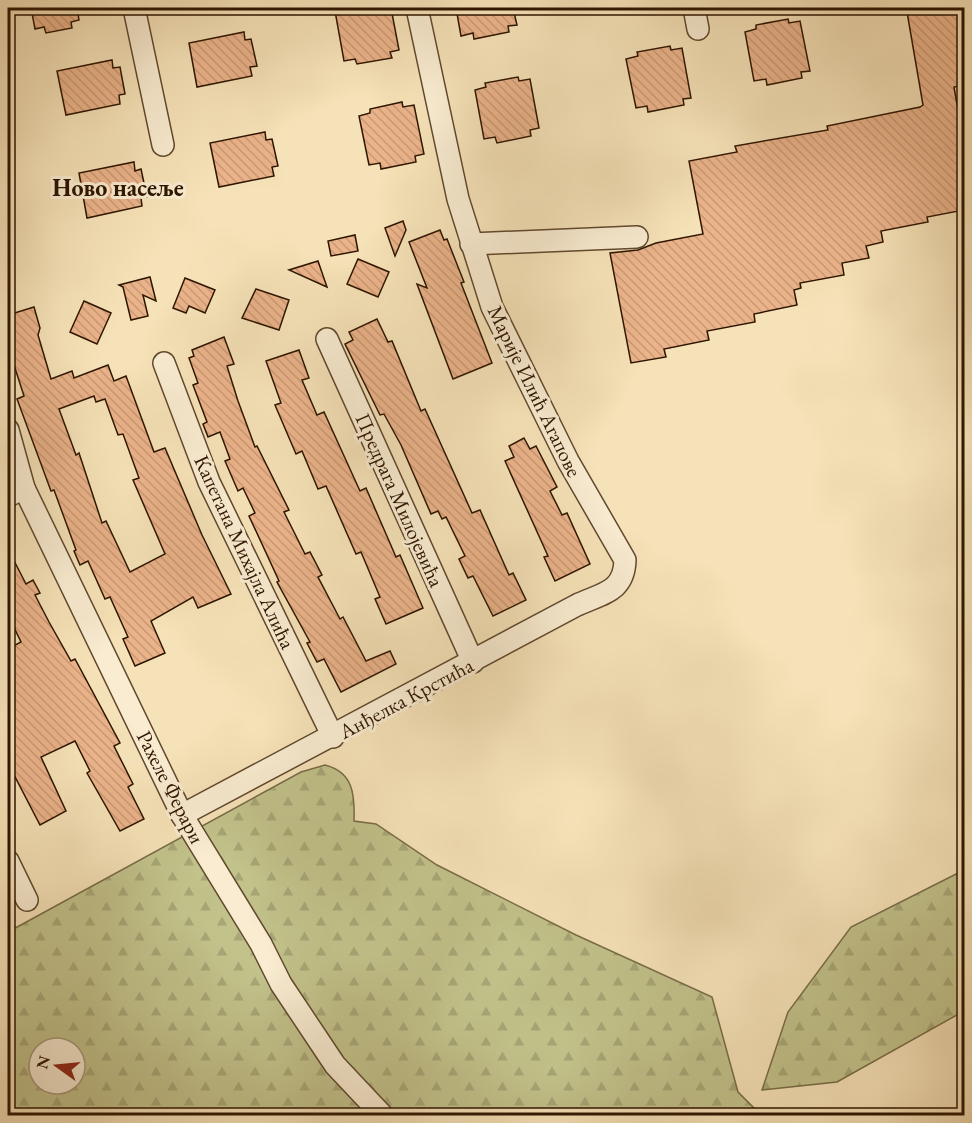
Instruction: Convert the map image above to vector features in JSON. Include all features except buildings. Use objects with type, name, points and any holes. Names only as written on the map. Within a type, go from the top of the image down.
[{"type":"street","points":[[134,8],[163,146]]},
{"type":"street","name":"Марије Илић Агапове","points":[[417,8],[458,199],[492,307],[568,461],[625,560],[625,576]]},
{"type":"street","points":[[694,8],[698,29]]},
{"type":"street","points":[[471,244],[637,237]]},
{"type":"street","name":"Предрага Милојевића","points":[[327,339],[473,662]]},
{"type":"street","name":"Капетана Михајла Алића","points":[[164,363],[209,482],[333,737]]},
{"type":"street","name":"Рахеле Ферари","points":[[8,430],[16,492],[182,815],[261,944],[281,984],[335,1065],[382,1116]]},
{"type":"street","name":"Анђелка Крстића","points":[[182,815],[333,737],[577,605],[617,586],[625,576]]},
{"type":"street","points":[[8,861],[27,900]]},
{"type":"green space","points":[[325,765],[334,768],[347,779],[353,793],[354,821],[376,824],[437,865],[576,935],[712,997],[738,1092],[761,1115],[8,1115],[8,932],[301,772]]},
{"type":"green space","points":[[964,870],[964,1011],[837,1082],[762,1090],[788,1012],[851,927]]},
{"type":"district","name":"Ново насеље","points":[[118,187]]}]
